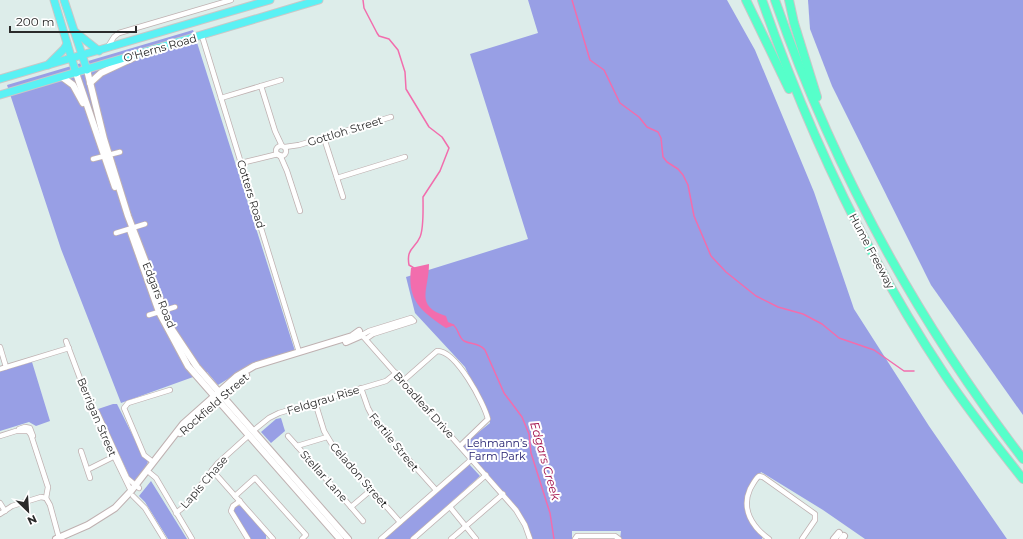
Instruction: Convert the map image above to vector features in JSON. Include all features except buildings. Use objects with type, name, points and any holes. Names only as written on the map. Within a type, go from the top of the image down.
[{"type":"highway","points":[[746,0],[818,146]]},
{"type":"highway","name":"Hume Freeway","points":[[762,0],[793,86],[818,146],[874,256],[923,341],[989,436],[1023,479]]},
{"type":"highway","name":"Hume Freeway","points":[[775,0],[802,73],[830,140],[863,209],[914,302],[987,412],[1023,459]]},
{"type":"highway","points":[[789,0],[804,59],[830,140]]},
{"type":"main road","name":"Edgars Road","points":[[54,0],[76,73],[90,114],[107,155],[131,229],[162,311],[188,366],[348,539]]},
{"type":"main road","name":"Edgars Road","points":[[64,0],[87,70],[107,155]]},
{"type":"main road","name":"O'Herns Road","points":[[0,79],[270,0]]},
{"type":"main road","name":"O'Herns Road","points":[[0,95],[319,0]]},
{"type":"main road","points":[[74,31],[98,51]]},
{"type":"main road","points":[[46,66],[64,50],[67,44]]},
{"type":"main road","points":[[90,83],[101,73],[141,54]]},
{"type":"main road","points":[[62,77],[73,85],[90,114]]},
{"type":"main road","name":"Rockfield Street","points":[[61,538],[107,514],[132,493],[176,432],[217,396],[242,377],[254,370],[299,354],[354,340],[361,334]]},
{"type":"main road","name":"Edgars Road","points":[[251,434],[340,539]]},
{"type":"main road","points":[[834,539],[842,536]]},
{"type":"street","points":[[49,0],[57,8]]},
{"type":"street","name":"O'Herns Road","points":[[107,48],[114,37],[119,33],[231,0]]},
{"type":"street","name":"Cotters Road","points":[[202,36],[299,354]]},
{"type":"street","points":[[221,98],[281,80]]},
{"type":"street","points":[[261,86],[300,211]]},
{"type":"street","name":"Gottloh Street","points":[[242,164],[391,117]]},
{"type":"street","points":[[324,138],[343,198]]},
{"type":"street","points":[[93,159],[120,152]]},
{"type":"street","points":[[337,178],[405,157]]},
{"type":"street","points":[[116,233],[145,224]]},
{"type":"street","points":[[149,315],[175,307]]},
{"type":"street","name":"Rockfield Street","points":[[361,334],[394,326]]},
{"type":"street","name":"Broadleaf Drive","points":[[361,334],[503,494],[520,515],[530,539]]},
{"type":"street","name":"Berrigan Street","points":[[66,341],[95,412],[132,493],[144,508],[164,539]]},
{"type":"street","points":[[0,347],[6,367]]},
{"type":"street","points":[[0,369],[69,348]]},
{"type":"street","points":[[403,381],[438,351],[451,359],[461,368],[468,378],[488,419],[460,446]]},
{"type":"street","name":"Feldgrau Rise","points":[[251,434],[274,415],[388,380],[396,373]]},
{"type":"street","name":"Fertile Street","points":[[361,388],[373,418],[436,490]]},
{"type":"street","points":[[155,463],[144,455],[124,408],[128,403],[170,390]]},
{"type":"street","name":"Celadon Street","points":[[315,402],[327,437],[333,446],[400,522]]},
{"type":"street","points":[[0,436],[16,431],[28,431],[34,440],[48,487],[46,498],[50,505],[61,538]]},
{"type":"street","name":"Lapis Chase","points":[[176,513],[185,506],[212,470],[251,434]]},
{"type":"street","name":"Stellar Lane","points":[[288,436],[363,521]]},
{"type":"street","name":"Stellar Lane","points":[[297,446],[327,437]]},
{"type":"street","points":[[81,451],[89,469],[90,478]]},
{"type":"street","points":[[89,469],[115,456]]},
{"type":"street","name":"Berrigan Street","points":[[115,456],[128,481],[137,487]]},
{"type":"street","points":[[381,539],[472,459]]},
{"type":"street","points":[[212,470],[272,539]]},
{"type":"street","points":[[149,471],[156,478],[192,539]]},
{"type":"street","points":[[414,539],[486,475]]},
{"type":"street","points":[[769,539],[762,537],[752,524],[746,501],[752,484],[759,476],[763,477],[815,514],[815,520],[802,539]]},
{"type":"street","points":[[235,496],[255,478],[306,535],[302,539]]},
{"type":"street","name":"Stellar Lane","points":[[351,507],[371,490]]},
{"type":"street","points":[[451,539],[503,494]]},
{"type":"street","points":[[0,514],[5,510],[19,504],[41,497],[46,498]]},
{"type":"street","points":[[240,501],[233,506],[231,511],[248,539]]},
{"type":"street","points":[[0,503],[5,510]]},
{"type":"street","points":[[450,507],[467,526],[476,539]]},
{"type":"street","points":[[575,539],[577,536],[615,536],[619,539]]},
{"type":"green space","name":"Lehmann’s Farm Park","points":[[528,0],[727,0],[755,50],[814,192],[854,309],[929,426],[1007,539],[865,539],[823,510],[761,472],[747,496],[752,524],[763,535],[762,539],[620,539],[621,531],[572,531],[572,539],[531,539],[519,511],[463,447],[464,444],[490,423],[488,415],[465,367],[415,313],[406,277],[528,239],[470,54],[538,33]]},
{"type":"green space","points":[[808,0],[1023,0],[1023,415],[931,285],[832,86],[810,29]]},
{"type":"green space","points":[[193,30],[295,351],[252,364],[218,385],[207,372],[121,403],[61,249],[7,85]]},
{"type":"green space","points":[[32,362],[50,421],[36,426],[29,422],[0,431],[0,371]]},
{"type":"green space","points":[[117,404],[142,454],[148,461],[142,473],[132,482],[98,409]]},
{"type":"green space","points":[[281,418],[285,431],[271,443],[261,432],[276,419]]},
{"type":"green space","points":[[469,464],[480,476],[410,539],[384,539]]},
{"type":"green space","points":[[151,481],[187,539],[168,539],[145,502],[139,496]]},
{"type":"green space","points":[[236,506],[241,506],[266,534],[266,539],[250,539],[233,513],[233,509]]},
{"type":"shaded area","points":[[429,264],[426,289],[427,302],[436,312],[446,316],[448,322],[455,325],[446,328],[429,316],[414,297],[411,289],[411,268]]},
{"type":"waterway","name":"Edgars Creek","points":[[363,0],[364,8],[379,36],[389,39],[398,50],[405,72],[406,89],[429,127],[442,137],[449,148],[440,171],[423,197],[421,233],[418,241],[410,252],[408,259],[409,265],[414,268]]},
{"type":"waterway","points":[[572,0],[590,60],[604,70],[620,103],[639,117],[647,127],[658,132],[661,138],[663,157],[683,175],[688,185],[694,216],[711,256],[726,272],[756,296],[778,307],[803,314],[822,324],[839,338],[874,350],[904,371],[914,371]]},
{"type":"waterway","name":"Edgars Creek","points":[[453,325],[464,341],[482,347],[485,350],[504,393],[522,417],[529,434],[531,453],[550,513],[554,539]]}]
